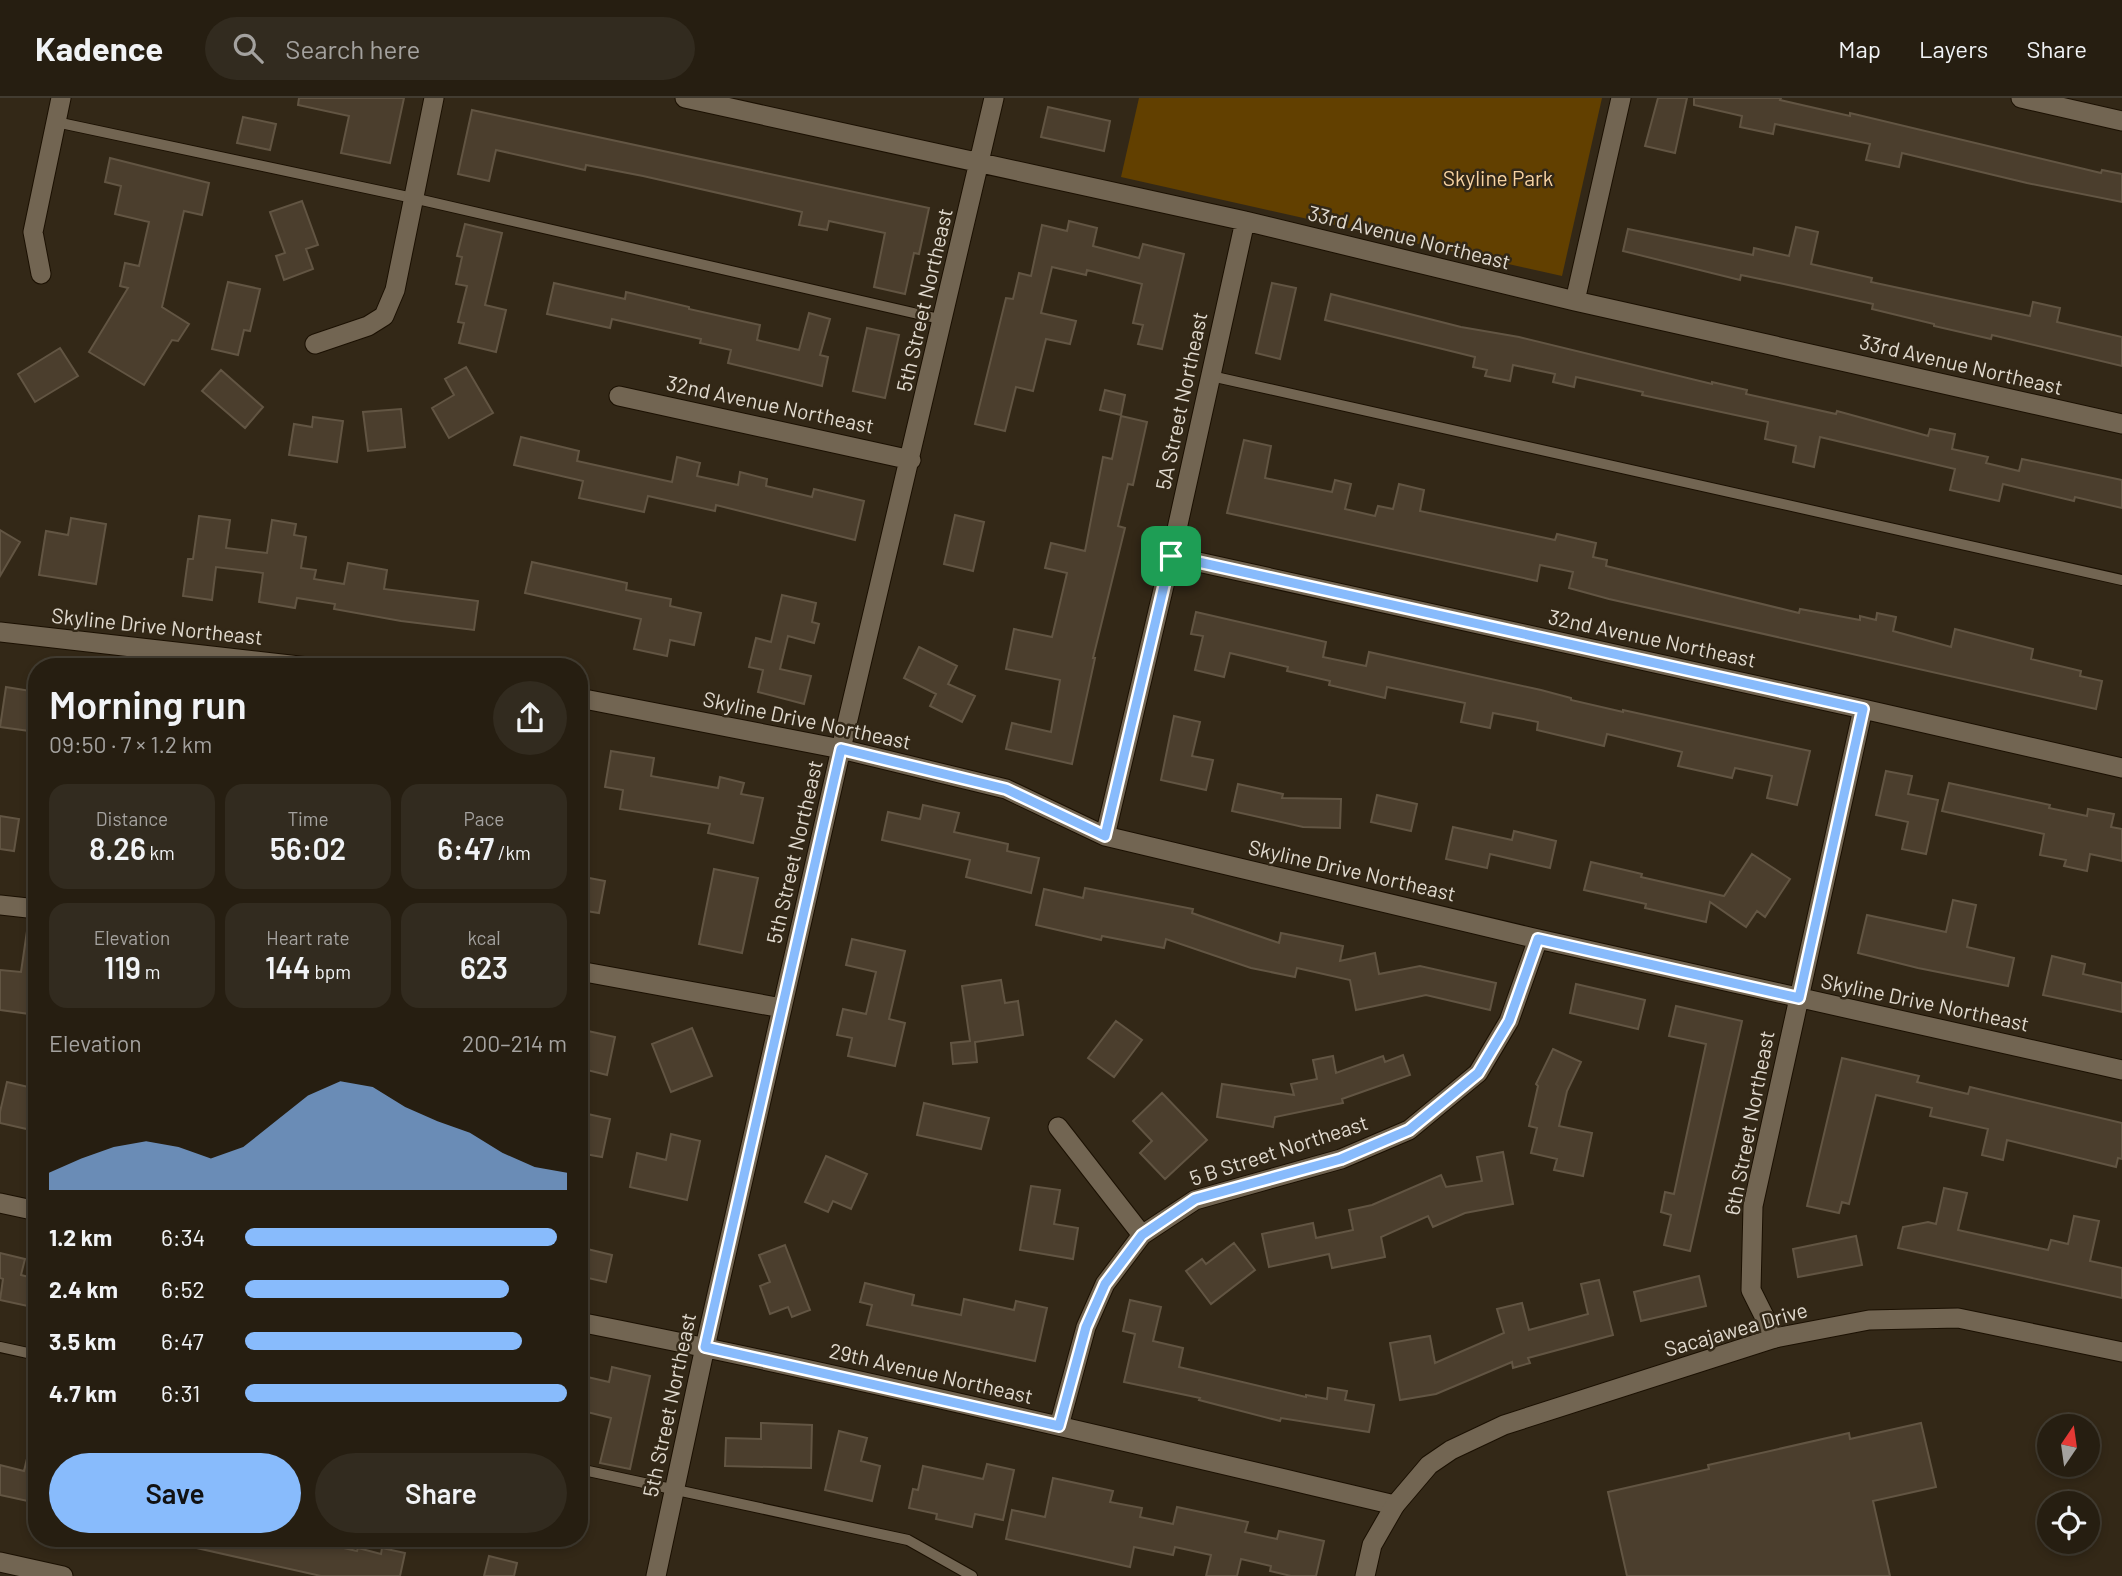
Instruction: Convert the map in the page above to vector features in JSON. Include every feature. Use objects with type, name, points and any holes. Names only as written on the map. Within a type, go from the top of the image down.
[{"type":"street","points":[[41,274],[33,232],[61,98]]},
{"type":"street","points":[[315,344],[368,327],[384,316],[395,290],[434,98]]},
{"type":"street","name":"33rd Avenue Northeast","points":[[685,98],[1245,221],[1575,301],[2122,424]]},
{"type":"street","name":"5th Street Northeast","points":[[656,1576],[705,1347],[841,749],[944,320],[994,98]]},
{"type":"street","points":[[1575,301],[1621,98]]},
{"type":"street","points":[[2021,98],[2122,121]]},
{"type":"street","name":"5A Street Northeast","points":[[1105,836],[1171,556],[1245,221]]},
{"type":"street","name":"32nd Avenue Northeast","points":[[619,396],[911,460]]},
{"type":"street","name":"32nd Avenue Northeast","points":[[1171,556],[2122,768]]},
{"type":"street","name":"Skyline Drive Northeast","points":[[0,632],[229,658]]},
{"type":"street","name":"Skyline Drive Northeast","points":[[588,700],[841,749],[1006,789],[1105,836],[1538,939],[2122,1070]]},
{"type":"street","name":"6th Street Northeast","points":[[1775,1338],[1751,1290],[1753,1206],[1863,709]]},
{"type":"street","points":[[0,905],[28,908]]},
{"type":"street","name":"5 B Street Northeast","points":[[1059,1426],[1086,1327],[1105,1284],[1142,1235],[1195,1199],[1341,1159],[1409,1130],[1478,1073],[1509,1021],[1538,939]]},
{"type":"street","points":[[588,973],[782,1008]]},
{"type":"street","points":[[1058,1127],[1142,1235]]},
{"type":"street","points":[[0,1203],[28,1208]]},
{"type":"street","name":"Sacajawea Drive","points":[[1395,1505],[1429,1465],[1451,1450],[1504,1425],[1775,1338],[1869,1320],[1958,1318],[2122,1352]]},
{"type":"street","name":"29th Avenue Northeast","points":[[588,1324],[705,1347],[1059,1426],[1395,1505]]},
{"type":"street","points":[[1365,1576],[1372,1545],[1395,1505]]},
{"type":"street","points":[[0,1562],[63,1576]]},
{"type":"lane","points":[[56,122],[414,198],[944,320]]},
{"type":"lane","points":[[1211,376],[2122,580]]},
{"type":"lane","points":[[0,1347],[28,1353]]},
{"type":"lane","points":[[588,1471],[908,1540],[972,1576]]},
{"type":"green space","name":"Skyline Park","points":[[1139,98],[1602,98],[1562,276],[1121,177]]},
{"type":"building","points":[[299,98],[404,98],[390,163],[341,153],[349,116],[298,105]]},
{"type":"building","points":[[1658,98],[1687,98],[1675,153],[1645,146]]},
{"type":"building","points":[[1694,98],[1781,98],[1780,100],[1850,116],[1850,113],[2101,173],[2102,170],[2122,174],[2122,202],[2027,183],[1902,153],[1899,167],[1866,160],[1870,144],[1775,124],[1773,134],[1740,127],[1742,116],[1694,105]]},
{"type":"building","points":[[1048,107],[1110,121],[1104,151],[1041,137]]},
{"type":"building","points":[[472,110],[929,208],[919,254],[914,253],[905,294],[874,287],[885,233],[829,221],[827,230],[799,225],[802,212],[643,176],[586,165],[585,170],[496,150],[489,181],[458,174]]},
{"type":"building","points":[[243,117],[276,124],[270,150],[237,143]]},
{"type":"building","points":[[110,158],[209,183],[202,215],[184,211],[162,307],[189,324],[178,341],[172,340],[144,385],[89,352],[128,288],[120,286],[125,263],[139,266],[149,222],[115,214],[121,186],[105,182]]},
{"type":"building","points":[[302,201],[318,245],[306,249],[313,269],[284,280],[276,256],[285,253],[270,212]]},
{"type":"building","points":[[1069,221],[1097,228],[1093,246],[1139,258],[1143,244],[1184,254],[1162,349],[1138,344],[1143,325],[1133,323],[1142,284],[1087,270],[1086,275],[1052,267],[1041,313],[1076,321],[1070,344],[1046,339],[1033,391],[1016,387],[1005,431],[975,424],[1006,298],[1013,299],[1019,273],[1031,276],[1042,225],[1067,231]]},
{"type":"building","points":[[465,224],[502,233],[485,305],[506,310],[496,352],[459,343],[464,323],[458,322],[467,286],[456,284],[462,257],[457,256]]},
{"type":"building","points":[[1796,227],[1818,232],[1811,264],[1872,278],[1871,282],[2030,316],[2033,302],[2060,308],[2057,322],[2122,337],[2122,366],[1992,335],[1991,339],[1934,326],[1872,309],[1873,304],[1741,275],[1740,280],[1623,251],[1628,229],[1753,255],[1754,248],[1789,256]]},
{"type":"building","points":[[228,282],[260,289],[250,331],[244,330],[238,355],[212,349]]},
{"type":"building","points":[[554,283],[625,299],[626,292],[760,325],[757,340],[799,350],[809,313],[830,319],[820,355],[828,357],[822,386],[728,363],[731,350],[700,343],[701,339],[612,319],[610,328],[547,314]]},
{"type":"building","points":[[1272,283],[1296,288],[1280,359],[1256,353]]},
{"type":"building","points":[[1331,294],[1461,327],[1519,337],[1747,390],[1746,394],[1836,414],[1837,411],[1928,436],[1930,429],[1955,434],[1952,449],[1988,457],[1986,463],[2019,471],[2022,459],[2122,480],[2122,508],[2075,497],[2074,501],[2003,484],[1999,501],[1950,490],[1955,469],[1820,437],[1814,467],[1793,462],[1796,446],[1765,439],[1768,422],[1642,395],[1643,392],[1576,377],[1574,387],[1553,382],[1555,374],[1513,365],[1510,381],[1485,376],[1487,370],[1473,367],[1475,357],[1325,320]]},
{"type":"building","points":[[867,328],[899,335],[885,398],[853,391]]},
{"type":"building","points":[[60,348],[78,376],[35,402],[18,374]]},
{"type":"building","points":[[466,367],[493,413],[449,438],[432,408],[454,395],[445,379]]},
{"type":"building","points":[[221,370],[263,407],[245,428],[202,391]]},
{"type":"building","points":[[1105,390],[1125,395],[1121,415],[1100,410]]},
{"type":"building","points":[[401,409],[405,447],[368,451],[363,412]]},
{"type":"building","points":[[1121,416],[1147,422],[1133,485],[1128,484],[1118,526],[1125,528],[1093,658],[1072,764],[1006,749],[1012,723],[1051,732],[1060,680],[1006,669],[1014,629],[1052,637],[1067,573],[1045,568],[1051,543],[1085,551],[1103,457],[1112,459]]},
{"type":"building","points":[[313,417],[343,421],[337,462],[289,455],[294,424],[312,427]]},
{"type":"building","points":[[521,437],[579,451],[577,461],[672,482],[677,457],[700,463],[697,476],[738,485],[740,472],[767,479],[766,486],[812,497],[814,489],[864,501],[855,540],[716,505],[715,511],[648,496],[644,512],[579,498],[583,481],[514,465]]},
{"type":"building","points":[[1244,440],[1271,446],[1265,478],[1332,492],[1335,480],[1351,484],[1345,509],[1375,516],[1378,506],[1393,509],[1399,484],[1424,490],[1420,511],[1555,540],[1557,534],[1596,543],[1593,557],[1607,560],[1606,566],[1799,613],[1800,609],[1860,620],[1860,616],[1876,620],[1877,613],[1896,617],[1893,631],[1951,647],[1955,629],[2033,649],[2031,659],[2081,671],[2080,676],[2102,681],[2096,709],[1609,599],[1569,588],[1573,572],[1540,565],[1537,581],[1227,513]]},
{"type":"building","points":[[955,515],[984,522],[973,571],[944,564]]},
{"type":"building","points":[[199,516],[230,520],[226,548],[267,553],[272,520],[296,524],[294,535],[306,537],[301,568],[316,570],[314,579],[344,584],[348,563],[387,570],[384,589],[478,601],[474,630],[334,609],[335,604],[297,598],[295,608],[259,602],[263,573],[216,567],[212,600],[183,596],[188,559],[193,559]]},
{"type":"building","points":[[71,518],[106,524],[96,584],[39,575],[46,531],[68,535]]},
{"type":"building","points":[[0,530],[20,542],[0,576]]},
{"type":"building","points":[[532,562],[627,583],[626,590],[671,599],[670,606],[701,613],[694,645],[670,640],[667,656],[634,649],[641,619],[525,593]]},
{"type":"building","points":[[782,595],[816,603],[812,622],[819,624],[814,643],[788,636],[780,669],[811,676],[804,704],[758,692],[763,670],[749,667],[756,638],[771,642]]},
{"type":"building","points":[[1196,612],[1326,642],[1323,657],[1366,666],[1369,652],[1541,690],[1623,712],[1810,751],[1797,805],[1767,798],[1772,776],[1735,768],[1732,778],[1678,766],[1682,752],[1607,734],[1604,746],[1537,730],[1538,722],[1493,713],[1490,728],[1461,722],[1465,703],[1387,687],[1385,698],[1329,685],[1330,681],[1287,671],[1288,667],[1230,653],[1224,677],[1195,670],[1203,636],[1191,634]]},
{"type":"building","points":[[919,647],[957,666],[948,684],[975,696],[962,722],[930,706],[936,694],[904,678]]},
{"type":"building","points":[[6,687],[28,691],[28,731],[0,727]]},
{"type":"building","points":[[1174,716],[1200,722],[1192,756],[1213,760],[1206,790],[1161,780]]},
{"type":"building","points":[[611,751],[654,758],[651,776],[718,788],[720,777],[744,783],[741,794],[763,798],[753,843],[708,833],[710,824],[620,809],[623,790],[605,787]]},
{"type":"building","points":[[1886,771],[1912,776],[1908,794],[1938,800],[1926,854],[1902,849],[1908,822],[1876,815]]},
{"type":"building","points":[[1949,783],[2087,816],[2088,809],[2114,814],[2111,827],[2122,829],[2122,861],[2090,854],[2087,871],[2064,866],[2066,860],[2040,855],[2044,834],[1942,811]]},
{"type":"building","points":[[1238,784],[1283,794],[1282,798],[1341,799],[1340,828],[1303,827],[1232,811]]},
{"type":"building","points":[[1377,795],[1417,804],[1411,831],[1371,822]]},
{"type":"building","points":[[923,805],[959,813],[954,832],[1008,844],[1007,851],[1039,858],[1031,893],[966,877],[970,860],[882,840],[888,812],[920,819]]},
{"type":"building","points":[[0,816],[19,819],[14,851],[0,849]]},
{"type":"building","points":[[1453,827],[1512,840],[1514,831],[1556,841],[1550,868],[1490,854],[1487,868],[1446,859]]},
{"type":"building","points":[[1752,854],[1790,879],[1765,917],[1757,911],[1746,927],[1710,902],[1706,922],[1645,908],[1646,904],[1584,890],[1591,862],[1642,874],[1641,877],[1724,896]]},
{"type":"building","points":[[714,869],[758,878],[742,953],[699,944]]},
{"type":"building","points":[[588,878],[605,881],[599,913],[588,911]]},
{"type":"building","points":[[1085,888],[1193,909],[1192,913],[1279,943],[1281,933],[1343,946],[1340,961],[1375,953],[1379,974],[1420,966],[1496,983],[1490,1010],[1426,995],[1356,1010],[1350,980],[1297,968],[1295,977],[1251,968],[1166,939],[1164,948],[1102,936],[1101,940],[1036,925],[1044,889],[1083,898]]},
{"type":"building","points":[[1953,900],[1976,905],[1967,947],[2014,958],[2008,986],[1858,953],[1867,915],[1946,932]]},
{"type":"building","points":[[28,931],[28,1014],[0,1010],[0,970],[21,972]]},
{"type":"building","points":[[852,939],[905,951],[889,1019],[905,1023],[895,1066],[848,1056],[852,1038],[837,1035],[843,1009],[866,1014],[876,972],[846,965]]},
{"type":"building","points":[[2052,956],[2085,964],[2083,974],[2122,983],[2122,1012],[2043,995]]},
{"type":"building","points":[[1001,980],[1005,1003],[1018,1001],[1023,1035],[975,1042],[977,1062],[953,1064],[951,1043],[970,1041],[962,986]]},
{"type":"building","points":[[1576,984],[1645,1000],[1638,1029],[1570,1013]]},
{"type":"building","points":[[1676,1006],[1742,1021],[1690,1251],[1664,1245],[1671,1215],[1661,1212],[1665,1192],[1674,1194],[1706,1044],[1669,1036]]},
{"type":"building","points":[[1116,1021],[1142,1040],[1114,1077],[1088,1058]]},
{"type":"building","points":[[692,1028],[712,1076],[671,1092],[652,1044]]},
{"type":"building","points":[[588,1031],[615,1037],[607,1075],[588,1070]]},
{"type":"building","points":[[1553,1049],[1581,1062],[1567,1091],[1559,1126],[1592,1133],[1583,1176],[1554,1170],[1557,1159],[1531,1153],[1537,1128],[1529,1126],[1538,1086],[1536,1084]]},
{"type":"building","points":[[1403,1055],[1410,1075],[1342,1099],[1343,1103],[1275,1117],[1273,1127],[1217,1117],[1222,1084],[1294,1095],[1291,1084],[1317,1079],[1313,1060],[1333,1056],[1336,1073],[1383,1056],[1385,1062]]},
{"type":"building","points":[[1842,1058],[1919,1076],[1917,1082],[1968,1094],[1970,1087],[2122,1123],[2122,1159],[2118,1158],[2116,1167],[2007,1140],[2003,1160],[1982,1155],[1988,1129],[1930,1116],[1932,1108],[1876,1095],[1849,1204],[1842,1202],[1839,1213],[1807,1206]]},
{"type":"building","points":[[7,1082],[28,1087],[28,1129],[0,1123]]},
{"type":"building","points":[[1162,1093],[1207,1140],[1165,1179],[1140,1153],[1152,1141],[1133,1121]]},
{"type":"building","points":[[924,1103],[989,1118],[981,1149],[917,1135]]},
{"type":"building","points":[[588,1114],[610,1119],[602,1157],[588,1155]]},
{"type":"building","points":[[671,1134],[700,1141],[687,1200],[630,1187],[637,1153],[666,1160]]},
{"type":"building","points":[[1503,1152],[1513,1204],[1465,1213],[1433,1227],[1428,1216],[1381,1237],[1385,1257],[1332,1268],[1329,1254],[1269,1267],[1262,1234],[1313,1223],[1316,1238],[1353,1230],[1349,1210],[1372,1205],[1441,1175],[1446,1187],[1482,1181],[1477,1157]]},
{"type":"building","points":[[826,1156],[867,1174],[851,1209],[833,1201],[828,1212],[805,1202]]},
{"type":"building","points":[[1031,1186],[1060,1190],[1054,1224],[1078,1228],[1073,1259],[1020,1250]]},
{"type":"building","points":[[1944,1188],[1967,1193],[1958,1230],[2048,1250],[2051,1240],[2068,1244],[2074,1216],[2099,1221],[2090,1261],[2122,1268],[2122,1298],[1898,1248],[1903,1227],[1928,1222],[1936,1224]]},
{"type":"building","points":[[1856,1236],[1862,1265],[1798,1277],[1793,1249]]},
{"type":"building","points":[[1234,1243],[1255,1270],[1211,1304],[1186,1271],[1202,1259],[1206,1264]]},
{"type":"building","points":[[785,1245],[810,1310],[792,1317],[788,1307],[770,1314],[760,1286],[770,1282],[759,1255]]},
{"type":"building","points":[[588,1249],[612,1255],[606,1282],[588,1278]]},
{"type":"building","points":[[0,1253],[25,1259],[21,1275],[28,1277],[28,1306],[0,1300],[3,1279],[0,1278]]},
{"type":"building","points":[[1699,1276],[1706,1306],[1641,1321],[1634,1292]]},
{"type":"building","points":[[1599,1280],[1613,1335],[1528,1358],[1530,1363],[1513,1368],[1512,1362],[1436,1394],[1400,1400],[1390,1343],[1430,1336],[1435,1363],[1504,1333],[1497,1309],[1522,1303],[1529,1330],[1588,1314],[1581,1284]]},
{"type":"building","points":[[865,1283],[914,1295],[912,1305],[961,1315],[964,1299],[1014,1310],[1016,1301],[1047,1308],[1035,1361],[867,1325],[872,1305],[860,1302]]},
{"type":"building","points":[[1130,1300],[1161,1307],[1153,1341],[1183,1348],[1179,1367],[1306,1397],[1327,1399],[1328,1388],[1347,1391],[1345,1400],[1374,1405],[1369,1432],[1281,1418],[1280,1421],[1199,1400],[1200,1398],[1124,1382],[1135,1334],[1123,1331]]},
{"type":"building","points":[[612,1367],[650,1376],[630,1469],[600,1463],[611,1418],[588,1412],[588,1377],[609,1382]]},
{"type":"building","points":[[761,1423],[812,1425],[811,1468],[725,1466],[726,1438],[761,1439]]},
{"type":"building","points":[[1921,1423],[1936,1487],[1873,1501],[1890,1576],[1627,1576],[1608,1492],[1709,1469],[1708,1465],[1849,1433],[1850,1439]]},
{"type":"building","points":[[839,1431],[867,1438],[861,1461],[880,1466],[872,1501],[825,1490]]},
{"type":"building","points":[[28,1454],[28,1501],[0,1495],[0,1465],[24,1471]]},
{"type":"building","points":[[987,1464],[1014,1470],[1003,1520],[975,1514],[972,1527],[936,1519],[937,1514],[909,1508],[913,1489],[918,1490],[923,1466],[983,1479]]},
{"type":"building","points":[[1053,1478],[1113,1491],[1110,1502],[1142,1508],[1140,1517],[1173,1524],[1177,1507],[1248,1522],[1245,1532],[1277,1539],[1279,1531],[1324,1541],[1316,1576],[1291,1576],[1270,1571],[1271,1566],[1241,1559],[1237,1576],[1206,1576],[1211,1555],[1175,1547],[1173,1555],[1134,1547],[1130,1567],[1006,1539],[1012,1510],[1045,1517]]},
{"type":"building","points":[[192,1547],[339,1547],[381,1554],[382,1548],[405,1553],[400,1576],[321,1576]]},
{"type":"building","points":[[489,1556],[517,1563],[514,1576],[484,1576]]},
{"type":"route","points":[[1171,556],[1863,709],[1799,998],[1538,939],[1509,1021],[1478,1073],[1409,1130],[1341,1159],[1195,1199],[1142,1235],[1105,1284],[1086,1327],[1059,1426],[705,1347],[841,749],[1006,789],[1105,836],[1171,556]]}]
